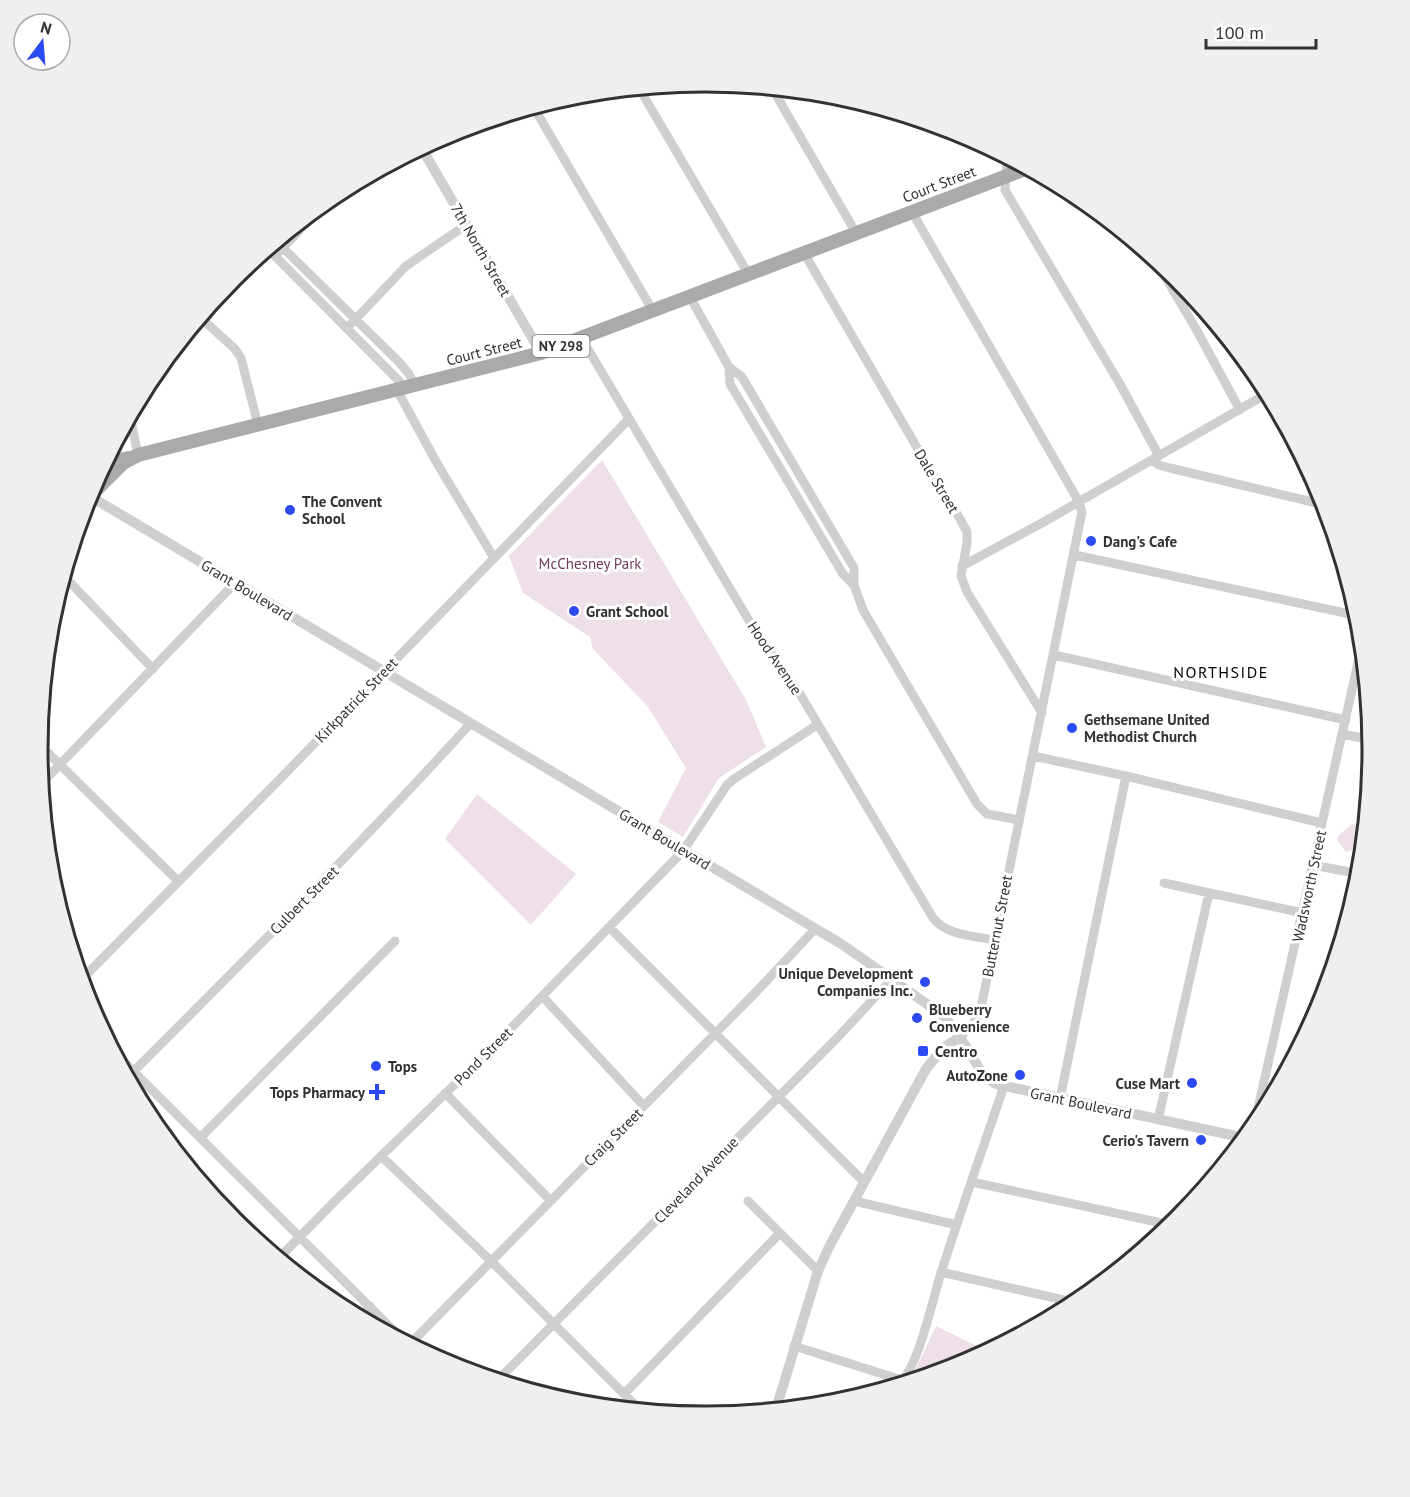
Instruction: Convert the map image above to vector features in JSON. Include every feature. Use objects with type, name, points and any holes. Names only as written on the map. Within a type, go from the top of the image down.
[{"type":"main road","name":"Court Street","points":[[107,478],[135,456],[541,353],[1018,171]]},
{"type":"main road","points":[[115,461],[135,456]]},
{"type":"street","points":[[643,95],[749,274]]},
{"type":"street","points":[[776,96],[856,233]]},
{"type":"street","points":[[538,113],[652,311]]},
{"type":"street","name":"7th North Street","points":[[425,154],[541,353]]},
{"type":"street","points":[[1006,165],[1005,190],[1121,386],[1159,465],[1314,502]]},
{"type":"street","points":[[912,212],[1079,502]]},
{"type":"street","points":[[347,328],[406,266],[465,225]]},
{"type":"street","points":[[282,246],[399,362],[409,374],[406,388]]},
{"type":"street","points":[[277,251],[275,256],[406,388],[438,465],[494,558]]},
{"type":"street","name":"Dale Street","points":[[804,253],[967,532],[961,576],[966,592],[1042,713]]},
{"type":"street","points":[[1169,283],[1240,410]]},
{"type":"street","points":[[690,297],[729,367],[742,377],[854,568],[854,585],[863,610],[977,804],[987,814],[1019,820]]},
{"type":"street","points":[[205,322],[235,349],[241,358],[258,425]]},
{"type":"street","name":"Hood Avenue","points":[[582,339],[751,624],[767,649],[786,672],[940,927],[995,940]]},
{"type":"street","points":[[729,367],[730,384],[843,574],[854,585]]},
{"type":"street","points":[[962,566],[1260,398]]},
{"type":"street","name":"Kirkpatrick Street","points":[[88,973],[279,780],[629,419]]},
{"type":"street","points":[[132,428],[135,456]]},
{"type":"street","name":"Grant Boulevard","points":[[96,502],[843,945],[944,1016],[984,1076],[996,1084],[1235,1136]]},
{"type":"street","name":"Butternut Street","points":[[778,1401],[818,1271],[854,1201],[926,1069],[944,1048],[972,1025],[980,1013],[1075,555],[1082,518],[1079,502]]},
{"type":"street","points":[[1075,555],[1348,614]]},
{"type":"street","points":[[69,582],[153,669]]},
{"type":"street","points":[[49,776],[235,583]]},
{"type":"street","points":[[1054,655],[1346,720]]},
{"type":"street","name":"Wadsworth Street","points":[[1260,1099],[1357,670]]},
{"type":"street","name":"Culbert Street","points":[[134,1071],[314,891],[404,797],[470,723]]},
{"type":"street","name":"Pond Street","points":[[284,1253],[446,1093],[683,850],[716,800],[734,779],[817,725]]},
{"type":"street","points":[[1342,734],[1362,738]]},
{"type":"street","points":[[48,753],[178,881]]},
{"type":"street","points":[[1033,756],[1322,823]]},
{"type":"street","points":[[1059,1099],[1125,776]]},
{"type":"street","points":[[1313,865],[1350,872]]},
{"type":"street","points":[[1164,883],[1303,913]]},
{"type":"street","points":[[1158,1120],[1209,893]]},
{"type":"street","points":[[609,927],[864,1182]]},
{"type":"street","name":"Craig Street","points":[[415,1339],[815,929]]},
{"type":"street","points":[[201,1137],[395,941]]},
{"type":"street","name":"Cleveland Avenue","points":[[504,1374],[892,979]]},
{"type":"street","points":[[542,996],[644,1106]]},
{"type":"street","points":[[132,1069],[386,1323]]},
{"type":"street","points":[[907,1374],[915,1357],[941,1272],[1004,1086]]},
{"type":"street","points":[[446,1093],[551,1201]]},
{"type":"street","points":[[381,1156],[491,1261],[631,1401]]},
{"type":"street","points":[[972,1182],[1160,1223]]},
{"type":"street","points":[[748,1201],[818,1271]]},
{"type":"street","points":[[854,1201],[957,1225]]},
{"type":"street","points":[[624,1394],[780,1233]]},
{"type":"street","points":[[941,1272],[1062,1300]]},
{"type":"street","points":[[366,1311],[370,1306]]},
{"type":"street","points":[[795,1346],[894,1377]]},
{"type":"green space","name":"McChesney Park","points":[[602,460],[746,700],[766,747],[719,778],[683,837],[658,822],[686,768],[648,707],[593,649],[590,637],[523,593],[509,556]]},
{"type":"green space","points":[[477,794],[576,874],[531,925],[445,839]]},
{"type":"green space","points":[[1352,824],[1357,825],[1354,849],[1350,851],[1346,852],[1337,840],[1339,835]]},
{"type":"green space","points":[[936,1326],[977,1346],[956,1355],[915,1371]]},
{"type":"place","name":"The Convent School","points":[[290,510]]},
{"type":"place","name":"Dang's Cafe","points":[[1091,541]]},
{"type":"place","name":"Grant School","points":[[574,611]]},
{"type":"place","name":"Gethsemane United Methodist Church","points":[[1072,728]]},
{"type":"place","name":"Unique Development Companies Inc.","points":[[925,982]]},
{"type":"place","name":"Blueberry Convenience","points":[[917,1018]]},
{"type":"place","name":"Centro","points":[[923,1051]]},
{"type":"place","name":"Tops","points":[[376,1066]]},
{"type":"place","name":"AutoZone","points":[[1020,1075]]},
{"type":"place","name":"Cuse Mart","points":[[1192,1083]]},
{"type":"place","name":"Tops Pharmacy","points":[[377,1092]]},
{"type":"place","name":"Cerio's Tavern","points":[[1201,1140]]},
{"type":"district","name":"NORTHSIDE","points":[[1221,672]]}]
